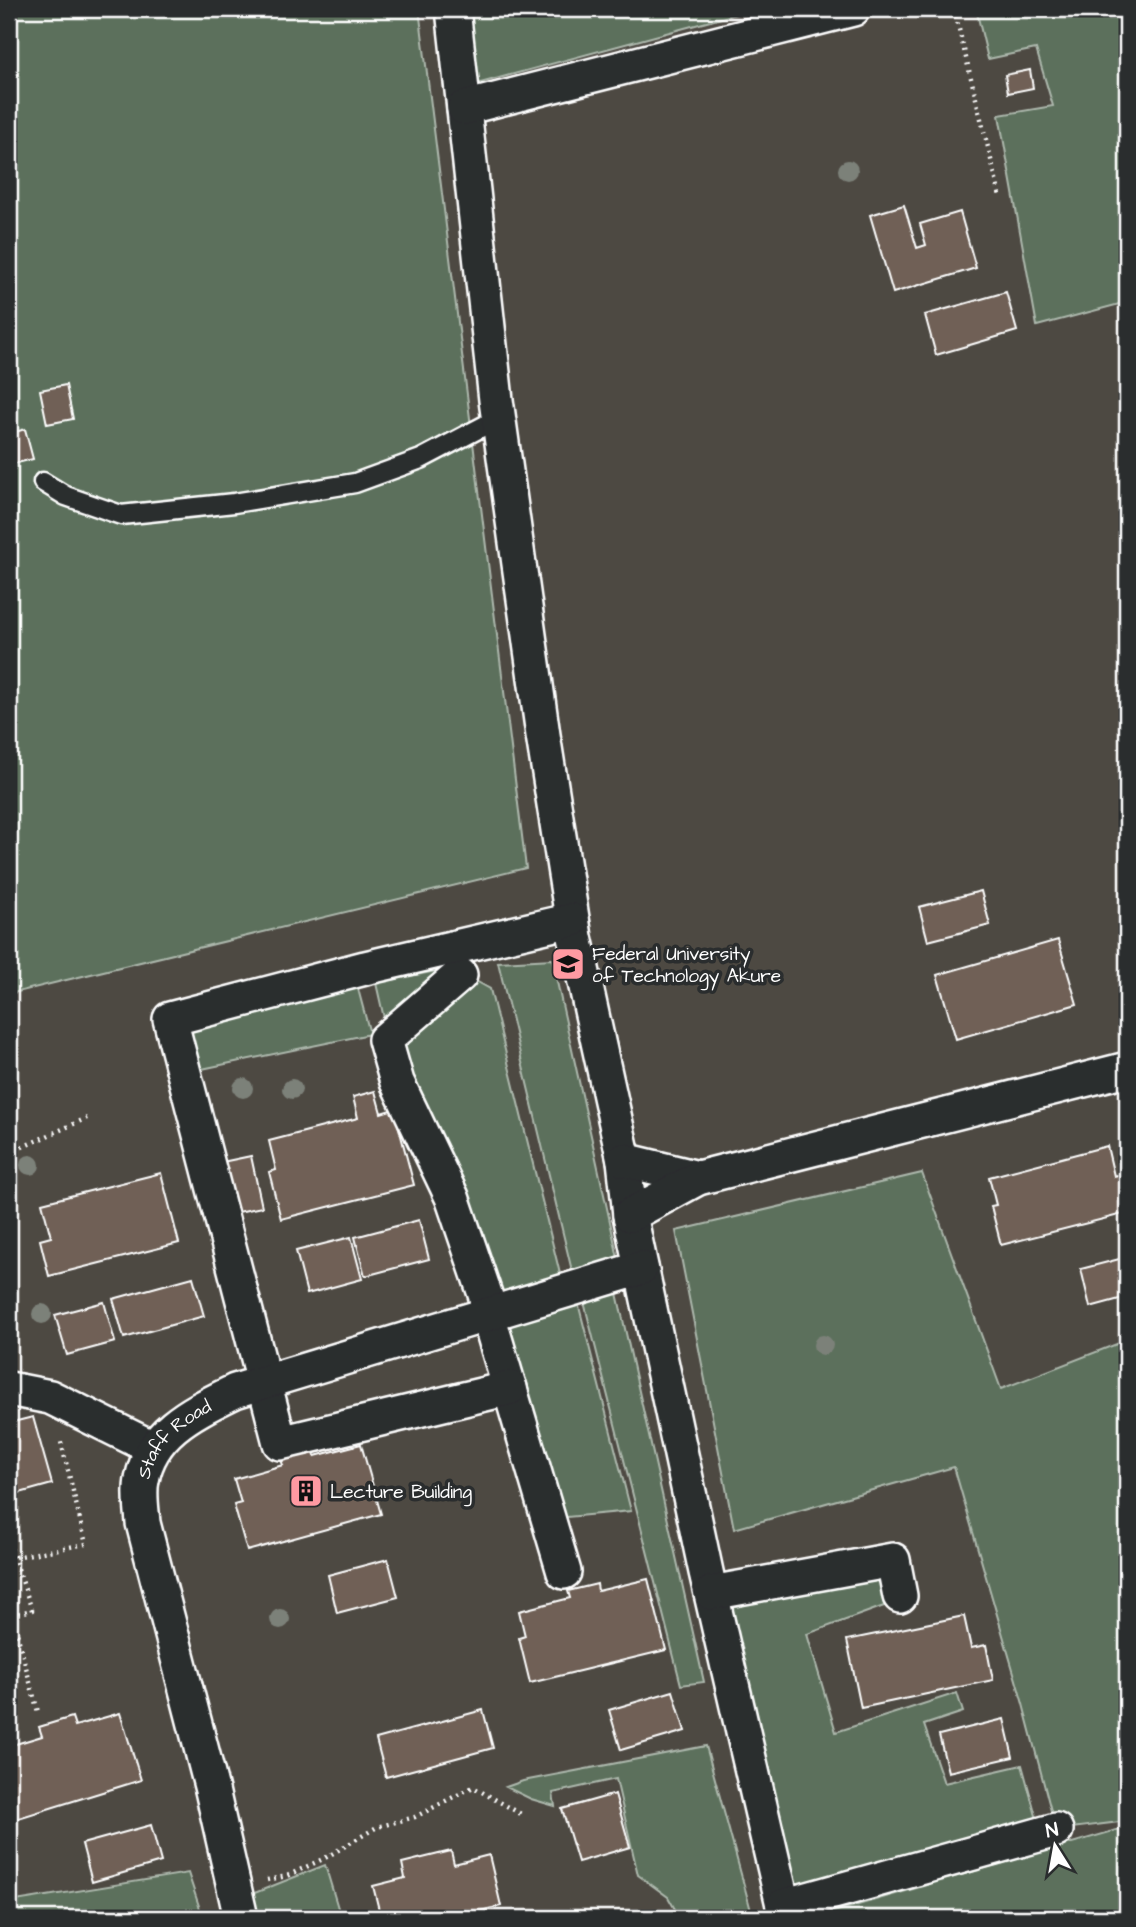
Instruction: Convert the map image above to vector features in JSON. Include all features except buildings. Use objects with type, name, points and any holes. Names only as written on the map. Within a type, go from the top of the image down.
[{"type":"street","points":[[453,9],[499,418],[572,920],[624,1160],[630,1215],[641,1268],[711,1592],[785,1912],[1056,1830]]},
{"type":"street","points":[[464,108],[853,9]]},
{"type":"street","points":[[510,1388],[280,1443],[170,1019],[365,968],[572,920]]},
{"type":"street","points":[[460,975],[385,1040],[397,1082],[452,1197],[486,1297],[488,1315],[564,1572]]},
{"type":"street","points":[[630,1215],[698,1178],[1127,1069]]},
{"type":"street","points":[[624,1160],[698,1178]]},
{"type":"street","name":"Staff Road","points":[[238,1903],[212,1790],[143,1523],[141,1480],[153,1448],[182,1418],[235,1391],[641,1268]]},
{"type":"street","points":[[9,1389],[50,1397],[153,1448]]},
{"type":"street","points":[[711,1592],[892,1560],[900,1596]]},
{"type":"lane","points":[[43,482],[65,496],[121,515],[234,503],[355,483],[421,459],[499,418]]},
{"type":"path","points":[[954,9],[1000,196]]},
{"type":"path","points":[[9,1153],[87,1118]]},
{"type":"path","points":[[15,1557],[86,1544],[50,1397]]},
{"type":"path","points":[[9,1542],[32,1609],[12,1615],[38,1712]]},
{"type":"path","points":[[238,1903],[326,1858],[377,1828],[415,1817],[473,1787],[521,1814]]},
{"type":"shaded area","name":"Federal University of Technology Akure","points":[[9,9],[1127,9],[1127,1918],[9,1918]]},
{"type":"green space","points":[[9,9],[419,9],[526,868],[9,994]]},
{"type":"green space","points":[[455,9],[755,9],[462,88]]},
{"type":"green space","points":[[976,9],[1127,9],[1127,302],[1037,326],[999,115],[1053,106],[1036,49],[988,59]]},
{"type":"green space","points":[[552,959],[620,1267],[572,1271],[498,962]]},
{"type":"green space","points":[[456,967],[386,1027],[376,983]]},
{"type":"green space","points":[[474,980],[490,989],[561,1278],[492,1304],[395,1041]]},
{"type":"green space","points":[[357,985],[370,1034],[197,1070],[191,1026]]},
{"type":"green space","points":[[922,1173],[1001,1389],[1127,1340],[1127,1821],[1056,1830],[1023,1704],[954,1467],[734,1529],[676,1231]]},
{"type":"green space","points":[[615,1284],[704,1682],[681,1685],[582,1294]]},
{"type":"green space","points":[[576,1295],[631,1511],[556,1518],[496,1319]]},
{"type":"green space","points":[[879,1577],[884,1606],[807,1634],[836,1732],[957,1693],[963,1712],[924,1725],[944,1783],[1022,1765],[1038,1823],[791,1890],[725,1599]]},
{"type":"green space","points":[[706,1746],[753,1918],[680,1918],[668,1897],[638,1875],[616,1779],[553,1793],[555,1806],[531,1799],[506,1787],[523,1781]]},
{"type":"green space","points":[[1127,1827],[1127,1907],[1076,1918],[813,1918]]},
{"type":"green space","points":[[325,1865],[341,1918],[252,1918],[247,1896]]},
{"type":"green space","points":[[188,1873],[203,1918],[9,1918],[9,1902]]},
{"type":"place","name":"Federal University of Technology Akure","points":[[568,964]]},
{"type":"place","name":"Lecture Building","points":[[306,1491]]}]
